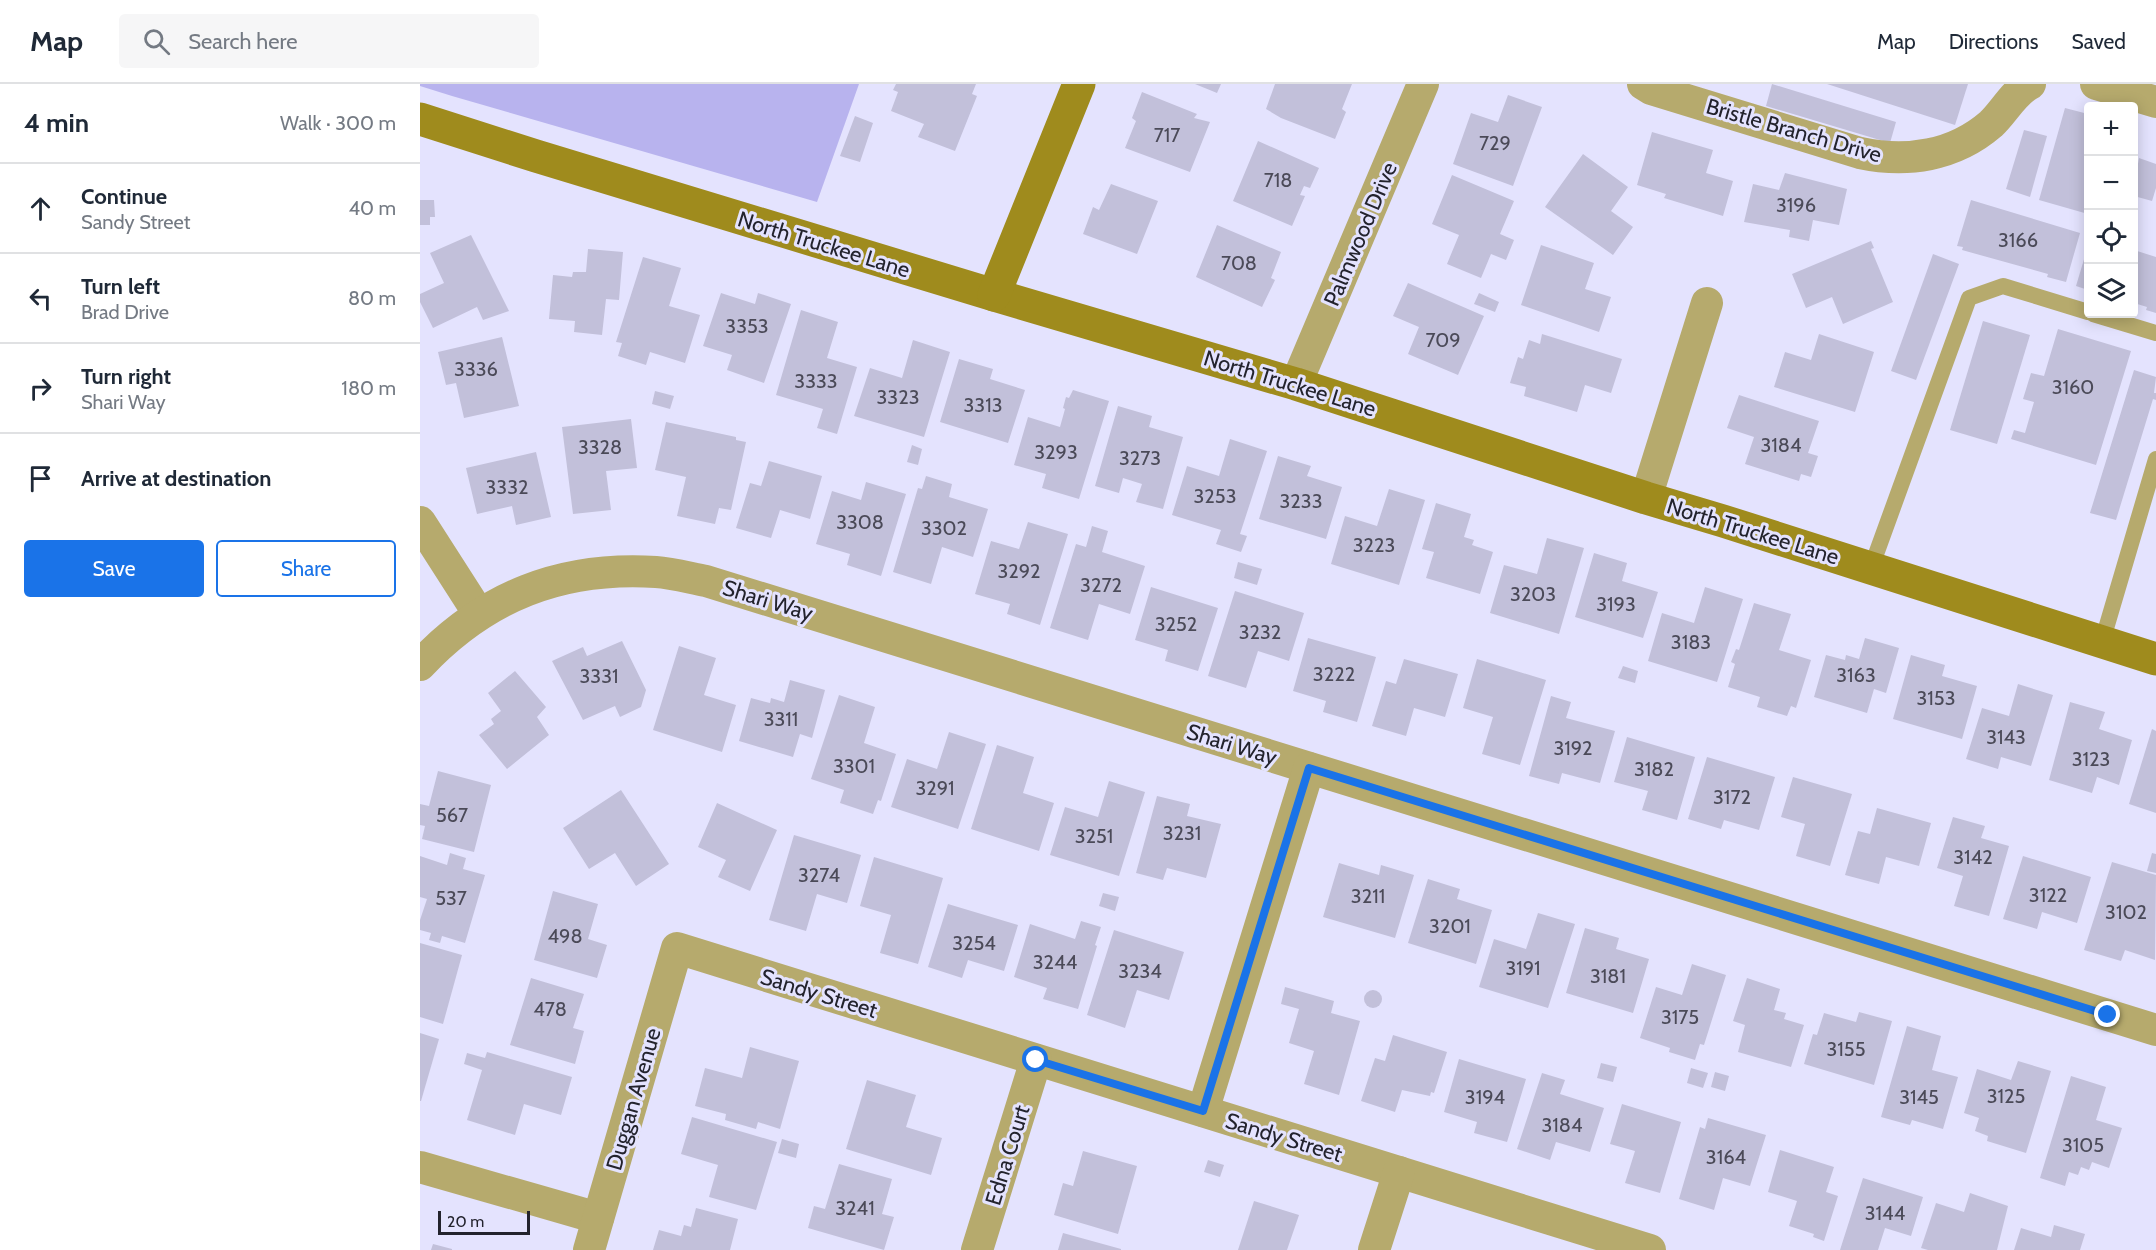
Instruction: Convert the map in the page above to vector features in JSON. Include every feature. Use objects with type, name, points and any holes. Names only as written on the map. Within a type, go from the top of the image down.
[{"type":"street","points":[[994,295],[1079,84]]},
{"type":"street","name":"Palmwood Drive","points":[[1296,384],[1423,84]]},
{"type":"street","name":"Bristle Branch Drive","points":[[1643,84],[1651,89],[1860,153],[1909,159],[1939,153],[1966,142],[1991,124],[2030,84]]},
{"type":"street","points":[[2096,84],[2156,102]]},
{"type":"street","name":"North Truckee Lane","points":[[420,119],[994,295],[1296,384],[1646,498],[2156,659]]},
{"type":"street","points":[[1646,498],[1707,303]]},
{"type":"street","points":[[420,522],[479,614]]},
{"type":"street","name":"Shari Way","points":[[420,665],[442,642],[479,614],[520,592],[562,578],[611,571],[658,572],[706,581],[2156,1030]]},
{"type":"street","points":[[1203,1111],[1309,768]]},
{"type":"street","name":"Sandy Street","points":[[677,948],[1650,1250]]},
{"type":"street","name":"Duggan Avenue","points":[[589,1250],[677,948]]},
{"type":"street","name":"Edna Court","points":[[977,1250],[1036,1060]]},
{"type":"street","points":[[420,1167],[598,1218]]},
{"type":"street","points":[[1374,1250],[1398,1172]]},
{"type":"lane","points":[[1871,568],[1969,298],[2003,286],[2084,311]]},
{"type":"lane","points":[[2106,318],[2156,333]]},
{"type":"lane","points":[[2102,642],[2156,459]]},
{"type":"shaded area","points":[[420,84],[859,84],[817,202],[452,96],[420,86]]},
{"type":"building","points":[[896,84],[976,84],[972,94],[977,96],[955,151],[918,137],[924,124],[891,111],[898,92],[893,90]]},
{"type":"building","points":[[1195,84],[1221,84],[1217,93]]},
{"type":"building","points":[[1275,84],[1352,84],[1342,109],[1346,112],[1335,139],[1281,118],[1266,109]]},
{"type":"building","points":[[1772,84],[1896,122],[1890,143],[1766,106]]},
{"type":"building","points":[[1827,84],[1968,84],[1955,125]]},
{"type":"building","points":[[1142,92],[1197,114],[1194,118],[1210,122],[1190,172],[1125,148],[1136,121],[1132,118]]},
{"type":"building","points":[[1508,95],[1542,107],[1513,186],[1453,164],[1471,113],[1498,122]]},
{"type":"building","points":[[2065,108],[2084,113],[2084,213],[2039,200]]},
{"type":"building","points":[[855,116],[873,123],[860,162],[840,156]]},
{"type":"building","points":[[2024,130],[2047,136],[2030,197],[2006,189]]},
{"type":"building","points":[[1652,132],[1713,150],[1706,173],[1733,181],[1723,216],[1664,198],[1666,194],[1637,185]]},
{"type":"building","points":[[1258,141],[1319,168],[1310,188],[1304,186],[1300,195],[1305,196],[1292,226],[1233,201]]},
{"type":"building","points":[[1583,154],[1628,187],[1611,211],[1633,227],[1613,255],[1545,207]]},
{"type":"building","points":[[2139,158],[2156,164],[2156,188],[2152,201],[2138,197]]},
{"type":"building","points":[[1785,173],[1847,189],[1839,225],[1813,220],[1809,241],[1789,237],[1790,230],[1744,222],[1753,184],[1779,190]]},
{"type":"building","points":[[1452,175],[1514,201],[1500,234],[1514,240],[1506,260],[1491,254],[1481,278],[1447,264],[1459,235],[1432,224]]},
{"type":"building","points":[[1111,184],[1158,201],[1137,254],[1083,234],[1093,207],[1099,210]]},
{"type":"building","points":[[420,200],[434,200],[435,217],[430,217],[430,225],[420,225]]},
{"type":"building","points":[[1971,200],[2080,233],[2066,282],[2047,277],[2048,274],[1962,250],[1963,247],[1957,246]]},
{"type":"building","points":[[1217,225],[1281,252],[1271,278],[1275,280],[1262,307],[1196,277]]},
{"type":"building","points":[[471,235],[509,311],[483,320],[477,307],[433,328],[420,302],[420,294],[444,283],[430,253]]},
{"type":"building","points":[[1871,241],[1874,248],[1871,249],[1893,302],[1843,324],[1832,297],[1806,308],[1792,274]]},
{"type":"building","points":[[1541,245],[1594,263],[1585,289],[1611,297],[1599,332],[1521,305]]},
{"type":"building","points":[[588,249],[623,252],[619,300],[606,299],[602,335],[574,332],[575,321],[549,319],[553,275],[572,277],[573,272],[586,272]]},
{"type":"building","points":[[2138,251],[2156,257],[2156,313],[2146,310],[2147,307],[2138,304]]},
{"type":"building","points":[[1933,254],[1959,264],[1916,380],[1891,371]]},
{"type":"building","points":[[643,257],[681,268],[669,306],[700,315],[685,363],[650,352],[646,365],[618,356],[622,343],[616,342]]},
{"type":"building","points":[[2084,259],[2084,289],[2076,286]]},
{"type":"building","points":[[1408,283],[1484,316],[1458,375],[1408,354],[1419,327],[1393,316]]},
{"type":"building","points":[[721,293],[755,304],[758,293],[791,304],[764,383],[727,370],[732,355],[703,346]]},
{"type":"building","points":[[1479,293],[1499,302],[1495,312],[1474,304]]},
{"type":"building","points":[[801,310],[838,322],[827,358],[857,367],[837,434],[817,428],[823,409],[776,395]]},
{"type":"building","points":[[1983,321],[2030,335],[1997,444],[1950,430]]},
{"type":"building","points":[[2058,329],[2131,351],[2096,465],[2011,439],[2014,430],[2025,433],[2034,402],[2023,399],[2031,373],[2044,376]]},
{"type":"building","points":[[1542,334],[1622,359],[1611,393],[1585,385],[1577,412],[1524,396],[1526,387],[1510,383],[1518,357],[1523,359],[1529,340],[1540,344]]},
{"type":"building","points":[[1819,334],[1874,352],[1855,412],[1774,387],[1785,352],[1811,360]]},
{"type":"building","points":[[502,337],[519,406],[464,418],[456,383],[446,385],[438,352]]},
{"type":"building","points":[[913,340],[950,352],[924,437],[854,416],[870,368],[902,378]]},
{"type":"building","points":[[959,359],[993,369],[990,379],[1025,390],[1008,443],[940,422]]},
{"type":"building","points":[[2134,370],[2156,377],[2154,393],[2156,393],[2156,400],[2153,399],[2116,520],[2090,513]]},
{"type":"building","points":[[1073,390],[1109,401],[1079,499],[1042,488],[1046,474],[1014,465],[1028,417],[1060,427],[1066,397],[1069,398]]},
{"type":"building","points":[[655,391],[674,396],[670,409],[652,404]]},
{"type":"building","points":[[1739,395],[1819,421],[1808,453],[1818,456],[1811,477],[1801,474],[1799,481],[1745,464],[1754,437],[1727,428]]},
{"type":"building","points":[[1118,406],[1152,416],[1149,427],[1183,437],[1163,509],[1136,502],[1142,484],[1123,478],[1119,493],[1095,486]]},
{"type":"building","points":[[631,419],[637,468],[606,471],[611,510],[573,514],[562,427]]},
{"type":"building","points":[[666,422],[736,437],[736,440],[746,442],[731,510],[719,508],[715,524],[677,516],[686,477],[655,470]]},
{"type":"building","points":[[1230,439],[1267,451],[1240,534],[1247,536],[1241,552],[1216,544],[1221,530],[1172,515],[1187,466],[1219,476]]},
{"type":"building","points":[[912,445],[922,449],[918,465],[907,462]]},
{"type":"building","points":[[536,452],[551,517],[516,525],[512,506],[477,514],[466,468]]},
{"type":"building","points":[[1278,456],[1311,466],[1307,476],[1342,487],[1326,539],[1259,519]]},
{"type":"building","points":[[769,461],[822,476],[810,519],[780,510],[771,538],[736,528],[750,483],[761,486]]},
{"type":"building","points":[[926,476],[952,484],[949,497],[988,509],[973,557],[942,547],[931,584],[893,572],[918,488],[922,489]]},
{"type":"building","points":[[866,482],[906,494],[881,576],[847,565],[850,554],[816,544],[832,491],[861,500]]},
{"type":"building","points":[[1389,489],[1425,500],[1399,585],[1331,564],[1345,516],[1377,526]]},
{"type":"building","points":[[1436,503],[1471,514],[1464,537],[1474,540],[1472,545],[1493,552],[1480,594],[1426,578],[1434,552],[1422,549]]},
{"type":"building","points":[[1028,522],[1068,534],[1040,625],[1007,614],[1010,604],[975,594],[991,541],[1019,549]]},
{"type":"building","points":[[1092,526],[1108,531],[1102,552],[1145,566],[1130,614],[1099,604],[1088,640],[1050,628],[1076,544],[1086,547]]},
{"type":"building","points":[[1547,538],[1584,548],[1559,634],[1490,613],[1504,565],[1537,574]]},
{"type":"building","points":[[1594,553],[1627,563],[1622,581],[1658,592],[1643,638],[1575,617]]},
{"type":"building","points":[[1238,562],[1262,569],[1257,585],[1234,578]]},
{"type":"building","points":[[1151,587],[1218,608],[1198,671],[1165,661],[1168,650],[1135,640]]},
{"type":"building","points":[[1705,587],[1743,599],[1717,682],[1648,661],[1662,613],[1694,623]]},
{"type":"building","points":[[1235,591],[1304,613],[1289,661],[1258,651],[1246,688],[1208,676]]},
{"type":"building","points":[[1754,603],[1791,614],[1779,650],[1811,660],[1796,708],[1791,706],[1787,716],[1757,707],[1760,697],[1728,687],[1735,664],[1731,662],[1736,649],[1739,650]]},
{"type":"building","points":[[1308,638],[1376,657],[1357,722],[1323,712],[1326,701],[1293,691]]},
{"type":"building","points":[[1865,638],[1899,648],[1886,693],[1874,689],[1867,713],[1814,697],[1826,655],[1845,660],[1846,655],[1859,659]]},
{"type":"building","points":[[622,641],[646,690],[641,707],[620,717],[615,706],[583,720],[552,661],[583,647],[587,656]]},
{"type":"building","points":[[679,646],[716,658],[704,695],[736,705],[722,752],[653,730]]},
{"type":"building","points":[[1911,655],[1945,665],[1942,676],[1977,686],[1962,739],[1893,719]]},
{"type":"building","points":[[1404,659],[1458,674],[1445,717],[1414,708],[1406,736],[1372,726],[1386,681],[1396,684]]},
{"type":"building","points":[[1477,659],[1546,680],[1520,765],[1482,754],[1493,717],[1463,708]]},
{"type":"building","points":[[1623,666],[1638,671],[1635,683],[1618,678]]},
{"type":"building","points":[[515,671],[546,707],[537,717],[549,735],[507,769],[479,735],[494,724],[491,719],[501,711],[488,693]]},
{"type":"building","points":[[790,680],[825,690],[812,738],[800,734],[793,757],[739,741],[751,698],[770,703],[771,698],[784,702]]},
{"type":"building","points":[[2018,684],[2053,695],[2031,766],[2001,757],[1998,769],[1966,759],[1982,708],[2009,716]]},
{"type":"building","points":[[839,695],[875,707],[864,743],[896,754],[881,801],[878,800],[873,814],[840,803],[844,790],[811,779]]},
{"type":"building","points":[[1551,696],[1571,702],[1566,718],[1615,731],[1600,783],[1562,773],[1559,784],[1529,776]]},
{"type":"building","points":[[2070,702],[2105,712],[2099,729],[2132,740],[2119,785],[2097,777],[2092,793],[2049,780]]},
{"type":"building","points":[[2152,729],[2156,731],[2156,813],[2129,804]]},
{"type":"building","points":[[949,732],[986,744],[958,829],[891,807],[907,759],[937,769]]},
{"type":"building","points":[[1627,737],[1695,757],[1677,820],[1642,810],[1648,791],[1614,782]]},
{"type":"building","points":[[997,745],[1034,757],[1023,793],[1054,803],[1039,851],[971,829]]},
{"type":"building","points":[[1707,757],[1775,777],[1759,830],[1724,820],[1721,829],[1688,819]]},
{"type":"building","points":[[438,771],[491,785],[474,852],[422,839],[425,826],[420,825],[420,804],[429,806]]},
{"type":"building","points":[[1793,777],[1852,794],[1830,866],[1796,856],[1805,824],[1781,817]]},
{"type":"building","points":[[1109,781],[1145,792],[1119,876],[1050,855],[1065,807],[1098,817]]},
{"type":"building","points":[[621,790],[669,864],[636,886],[615,853],[589,869],[563,828]]},
{"type":"building","points":[[1157,796],[1190,804],[1187,816],[1221,824],[1206,878],[1167,868],[1163,880],[1136,873]]},
{"type":"building","points":[[717,803],[777,830],[750,891],[718,877],[726,860],[698,847]]},
{"type":"building","points":[[1877,808],[1931,823],[1919,866],[1886,857],[1879,884],[1845,875],[1858,831],[1870,834]]},
{"type":"building","points":[[1953,817],[1985,826],[1981,838],[2009,846],[1989,916],[1954,906],[1963,876],[1937,868]]},
{"type":"building","points":[[794,835],[861,855],[847,903],[817,894],[806,931],[769,920]]},
{"type":"building","points":[[450,853],[466,858],[463,869],[485,875],[465,943],[442,936],[440,943],[429,940],[431,933],[420,930],[420,920],[427,899],[420,897],[420,856],[447,865]]},
{"type":"building","points":[[2152,853],[2156,854],[2156,873],[2147,871]]},
{"type":"building","points":[[2023,856],[2091,877],[2077,923],[2042,912],[2037,929],[2003,919]]},
{"type":"building","points":[[874,857],[943,878],[918,964],[880,953],[891,915],[860,906]]},
{"type":"building","points":[[2112,862],[2156,875],[2155,960],[2125,950],[2121,961],[2084,950]]},
{"type":"building","points":[[1339,863],[1379,875],[1381,865],[1414,875],[1395,938],[1323,917]]},
{"type":"building","points":[[1428,879],[1460,889],[1457,899],[1492,910],[1476,964],[1408,943]]},
{"type":"building","points":[[553,891],[598,904],[588,939],[607,945],[597,978],[534,960]]},
{"type":"building","points":[[1103,893],[1119,897],[1115,911],[1099,906]]},
{"type":"building","points":[[948,904],[1018,925],[1004,971],[968,960],[962,978],[928,967]]},
{"type":"building","points":[[1538,913],[1575,924],[1548,1008],[1479,987],[1494,939],[1526,949]]},
{"type":"building","points":[[1081,921],[1101,927],[1078,1009],[1043,999],[1047,988],[1014,977],[1030,924],[1075,939]]},
{"type":"building","points":[[1585,928],[1619,938],[1616,949],[1649,959],[1633,1013],[1566,993]]},
{"type":"building","points":[[1114,930],[1184,952],[1169,1000],[1137,990],[1125,1028],[1087,1015]]},
{"type":"building","points":[[420,943],[462,955],[443,1024],[420,1017]]},
{"type":"building","points":[[1692,964],[1726,975],[1704,1045],[1700,1044],[1695,1060],[1669,1052],[1670,1048],[1640,1038],[1656,987],[1682,995]]},
{"type":"building","points":[[531,978],[584,994],[573,1028],[584,1031],[575,1064],[510,1045]]},
{"type":"building","points":[[1747,978],[1780,989],[1774,1010],[1786,1013],[1784,1019],[1804,1025],[1791,1067],[1738,1052],[1745,1025],[1733,1021]]},
{"type":"building","points":[[1285,987],[1334,1001],[1331,1013],[1360,1021],[1339,1095],[1304,1084],[1314,1051],[1289,1043],[1299,1009],[1281,1004]]},
{"type":"building","points":[[1369,990],[1377,990],[1382,995],[1380,1006],[1369,1008],[1364,1003],[1364,995]]},
{"type":"building","points":[[1859,1012],[1892,1021],[1874,1085],[1804,1064],[1813,1034],[1817,1035],[1824,1013],[1856,1022]]},
{"type":"building","points":[[1907,1026],[1941,1036],[1932,1070],[1958,1077],[1943,1129],[1912,1120],[1910,1125],[1881,1117]]},
{"type":"building","points":[[420,1033],[439,1039],[421,1101],[420,1101]]},
{"type":"building","points":[[1393,1035],[1447,1052],[1434,1093],[1431,1092],[1430,1096],[1402,1090],[1395,1112],[1361,1101],[1375,1058],[1385,1061]]},
{"type":"building","points":[[750,1047],[799,1061],[780,1129],[758,1122],[756,1129],[725,1120],[726,1114],[695,1106],[705,1068],[742,1078]]},
{"type":"building","points":[[487,1052],[572,1077],[561,1115],[524,1104],[515,1135],[467,1120],[482,1070],[464,1064],[467,1053],[485,1058]]},
{"type":"building","points":[[1459,1059],[1526,1079],[1507,1142],[1474,1133],[1477,1122],[1444,1112]]},
{"type":"building","points":[[2018,1061],[2051,1071],[2026,1153],[1987,1141],[1988,1136],[1975,1131],[1979,1118],[1964,1113],[1977,1069],[2011,1080]]},
{"type":"building","points":[[1601,1063],[1617,1067],[1613,1082],[1597,1078]]},
{"type":"building","points":[[1691,1068],[1708,1073],[1703,1088],[1687,1083]]},
{"type":"building","points":[[1715,1072],[1729,1076],[1725,1091],[1711,1087]]},
{"type":"building","points":[[1542,1073],[1565,1080],[1560,1094],[1604,1108],[1590,1152],[1556,1142],[1550,1160],[1517,1149]]},
{"type":"building","points":[[2071,1076],[2106,1087],[2096,1120],[2122,1128],[2109,1168],[2092,1162],[2089,1170],[2081,1167],[2078,1175],[2069,1172],[2065,1186],[2040,1178]]},
{"type":"building","points":[[867,1080],[916,1095],[906,1127],[942,1138],[931,1175],[846,1149]]},
{"type":"building","points":[[1622,1104],[1681,1122],[1660,1193],[1625,1183],[1635,1151],[1610,1144]]},
{"type":"building","points":[[692,1117],[777,1142],[756,1210],[709,1197],[718,1165],[681,1154]]},
{"type":"building","points":[[1708,1118],[1766,1135],[1750,1186],[1723,1178],[1714,1210],[1679,1199],[1700,1127],[1705,1129]]},
{"type":"building","points":[[782,1139],[799,1144],[796,1158],[778,1153]]},
{"type":"building","points":[[1780,1150],[1834,1167],[1826,1192],[1838,1196],[1824,1241],[1813,1237],[1814,1234],[1789,1226],[1797,1201],[1768,1192]]},
{"type":"building","points":[[1083,1151],[1137,1166],[1118,1234],[1054,1215],[1063,1183],[1073,1186]]},
{"type":"building","points":[[1208,1160],[1224,1165],[1220,1177],[1204,1172]]},
{"type":"building","points":[[839,1164],[892,1179],[882,1214],[894,1217],[884,1250],[808,1228],[814,1206],[825,1209]]},
{"type":"building","points":[[1863,1178],[1923,1197],[1911,1236],[1885,1228],[1878,1250],[1840,1250]]},
{"type":"building","points":[[1970,1193],[2008,1206],[1997,1250],[1928,1250],[1921,1248],[1936,1203],[1964,1212]]},
{"type":"building","points":[[1254,1201],[1299,1215],[1287,1250],[1238,1250]]},
{"type":"building","points":[[696,1208],[738,1219],[730,1250],[653,1250],[659,1230],[681,1236],[684,1225],[691,1227]]},
{"type":"building","points":[[2054,1225],[2085,1234],[2080,1250],[2014,1250],[2021,1228],[2051,1237]]},
{"type":"building","points":[[1063,1233],[1121,1249],[1121,1250],[1058,1250]]},
{"type":"building","points":[[433,1244],[452,1249],[452,1250],[431,1250]]},
{"type":"route","points":[[1036,1060],[1203,1111],[1309,768],[2108,1015]]}]
